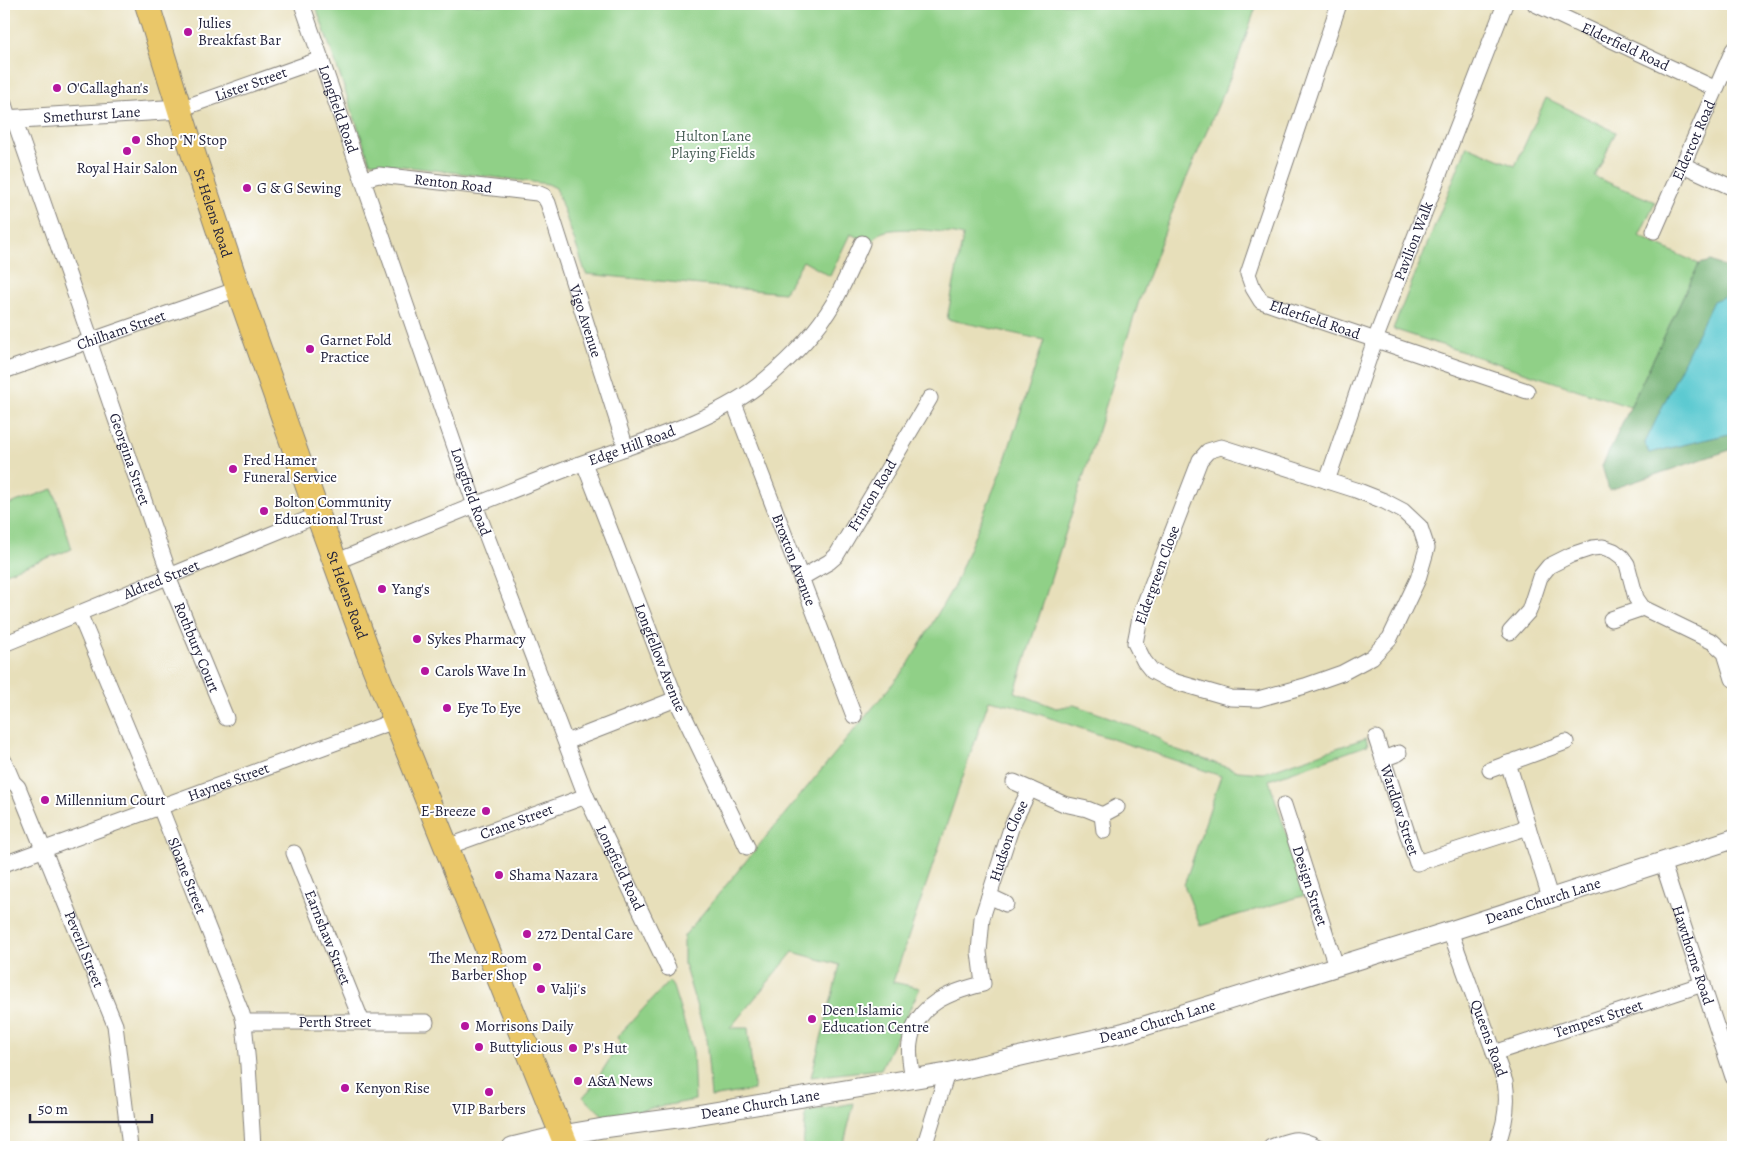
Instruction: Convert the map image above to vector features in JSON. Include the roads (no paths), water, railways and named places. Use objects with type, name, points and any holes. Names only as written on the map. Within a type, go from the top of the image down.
[{"type":"main road","name":"St Helens Road","points":[[147,4],[238,290],[368,652],[565,1141]]},
{"type":"street","name":"Longfield Road","points":[[302,4],[475,505],[586,796],[668,968]]},
{"type":"street","name":"Elderfield Road","points":[[1339,4],[1248,274],[1253,288],[1261,301],[1527,391]]},
{"type":"street","name":"Pavilion Walk","points":[[1327,481],[1375,340],[1505,4]]},
{"type":"street","name":"Elderfield Road","points":[[1535,4],[1716,88]]},
{"type":"street","name":"Eldercot Road","points":[[1654,231],[1733,50]]},
{"type":"street","name":"Lister Street","points":[[180,109],[321,58]]},
{"type":"street","name":"Smethurst Lane","points":[[8,116],[180,109]]},
{"type":"street","name":"Georgina Street","points":[[8,116],[90,341],[169,577]]},
{"type":"street","points":[[1683,165],[1733,188]]},
{"type":"street","name":"Renton Road","points":[[363,179],[379,175],[537,193],[544,196]]},
{"type":"street","name":"Vigo Avenue","points":[[544,196],[548,203],[626,448]]},
{"type":"street","name":"Edge Hill Road","points":[[335,562],[475,505],[690,423],[734,403],[764,381],[794,354],[817,328],[833,305],[862,243]]},
{"type":"street","name":"Chilham Street","points":[[4,372],[238,290]]},
{"type":"street","name":"Frinton Road","points":[[801,578],[836,556],[930,398]]},
{"type":"street","name":"Broxton Avenue","points":[[734,403],[854,716]]},
{"type":"street","name":"Eldergreen Close","points":[[1221,447],[1327,481],[1384,501],[1403,511],[1420,527],[1428,548],[1418,579],[1390,638],[1372,657],[1342,673],[1258,699],[1231,698],[1168,680],[1152,671],[1134,643],[1141,614],[1193,477],[1200,460],[1208,451],[1221,447]]},
{"type":"street","name":"Longfellow Avenue","points":[[584,463],[676,699],[747,847]]},
{"type":"street","name":"Aldred Street","points":[[4,644],[318,515]]},
{"type":"street","points":[[1510,632],[1529,611],[1534,575],[1571,555],[1592,548],[1603,547],[1614,551],[1627,564],[1636,598],[1643,608],[1713,642],[1725,653],[1733,679]]},
{"type":"street","name":"Rothbury Court","points":[[169,577],[226,718]]},
{"type":"street","points":[[1611,619],[1643,608]]},
{"type":"street","name":"Sloane Street","points":[[79,613],[160,807],[244,1022],[253,1147]]},
{"type":"street","points":[[566,742],[676,699]]},
{"type":"street","name":"Haynes Street","points":[[4,864],[396,720]]},
{"type":"street","name":"Wardlow Street","points":[[1376,738],[1417,863],[1528,827]]},
{"type":"street","points":[[1490,770],[1566,742]]},
{"type":"street","name":"Wardlow Street","points":[[1382,759],[1399,753]]},
{"type":"street","name":"Peveril Street","points":[[4,761],[12,782],[18,788],[115,1026],[130,1147]]},
{"type":"street","points":[[1508,763],[1550,897]]},
{"type":"street","name":"Hudson Close","points":[[1014,782],[1064,804],[1087,809],[1102,815]]},
{"type":"street","name":"Hudson Close","points":[[912,1078],[909,1046],[916,1024],[923,1013],[943,997],[956,991],[983,984],[979,952],[982,918],[1012,825],[1030,789]]},
{"type":"street","name":"Crane Street","points":[[446,847],[586,796]]},
{"type":"street","name":"Design Street","points":[[1284,805],[1336,966]]},
{"type":"street","points":[[1104,831],[1102,815],[1116,807]]},
{"type":"street","name":"Deane Church Lane","points":[[512,1147],[565,1141],[684,1117],[947,1073],[1122,1033],[1450,931],[1733,839]]},
{"type":"street","name":"Earnshaw Street","points":[[294,853],[362,1022]]},
{"type":"street","name":"Hawthorne Road","points":[[1662,861],[1703,984],[1728,1047],[1733,1077]]},
{"type":"street","name":"Hudson Close","points":[[989,896],[1006,904]]},
{"type":"street","name":"Queens Road","points":[[1450,931],[1507,1094],[1503,1131],[1496,1147]]},
{"type":"street","name":"Tempest Street","points":[[1494,1053],[1703,984]]},
{"type":"street","name":"Perth Street","points":[[244,1022],[426,1022]]},
{"type":"street","points":[[924,1147],[947,1073]]},
{"type":"street","points":[[1271,1147],[1300,1139],[1318,1147]]},
{"type":"water","points":[[1726,296],[1733,299],[1733,433],[1649,453],[1645,443],[1713,301]]},
{"type":"place","name":"Julies Breakfast Bar","points":[[188,32]]},
{"type":"place","name":"O'Callaghan's","points":[[57,88]]},
{"type":"place","name":"Shop 'N' Stop","points":[[136,140]]},
{"type":"place","name":"Royal Hair Salon","points":[[127,151]]},
{"type":"place","name":"G & G Sewing","points":[[247,188]]},
{"type":"place","name":"Garnet Fold Practice","points":[[310,349]]},
{"type":"place","name":"Fred Hamer Funeral Service","points":[[233,469]]},
{"type":"place","name":"Bolton Community Educational Trust","points":[[264,511]]},
{"type":"place","name":"Yang's","points":[[382,589]]},
{"type":"place","name":"Sykes Pharmacy","points":[[417,639]]},
{"type":"place","name":"Carols Wave In","points":[[425,671]]},
{"type":"place","name":"Eye To Eye","points":[[447,708]]},
{"type":"place","name":"Millennium Court","points":[[45,800]]},
{"type":"place","name":"E-Breeze","points":[[486,811]]},
{"type":"place","name":"Shama Nazara","points":[[499,875]]},
{"type":"place","name":"272 Dental Care","points":[[527,934]]},
{"type":"place","name":"The Menz Room Barber Shop","points":[[537,967]]},
{"type":"place","name":"Valji's","points":[[541,989]]},
{"type":"place","name":"Deen Islamic Education Centre","points":[[812,1019]]},
{"type":"place","name":"Morrisons Daily","points":[[465,1026]]},
{"type":"place","name":"Buttylicious","points":[[479,1047]]},
{"type":"place","name":"P's Hut","points":[[573,1048]]},
{"type":"place","name":"A&A News","points":[[578,1081]]},
{"type":"place","name":"Kenyon Rise","points":[[345,1088]]},
{"type":"place","name":"VIP Barbers","points":[[489,1092]]},
{"type":"park label","name":"Hulton Lane Playing Fields","points":[[713,144]]}]
